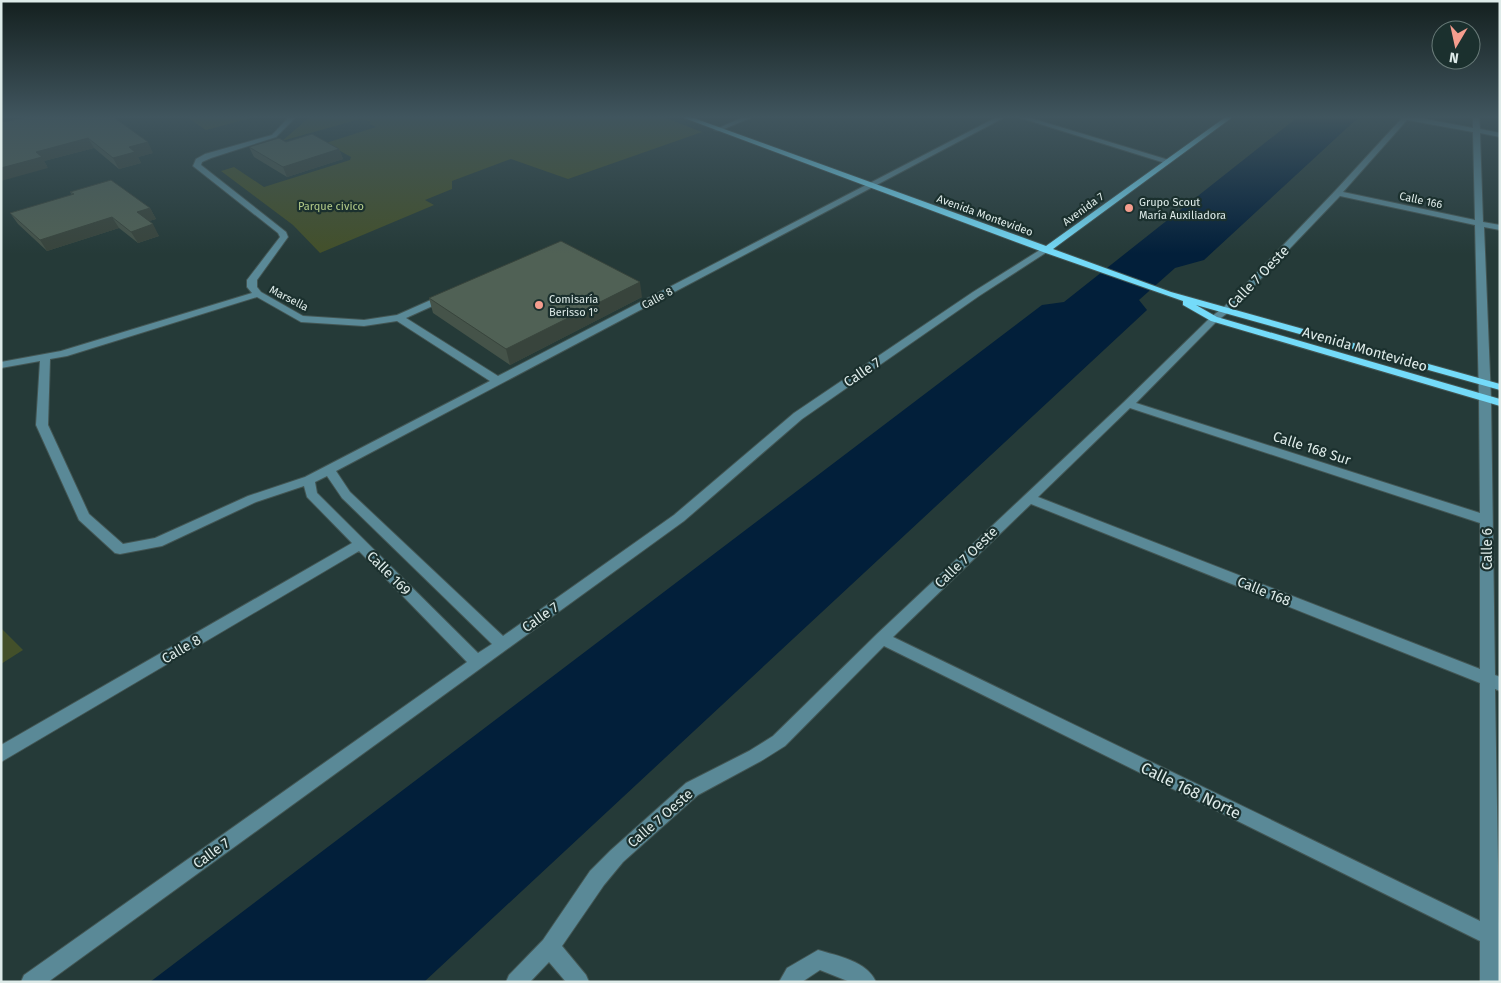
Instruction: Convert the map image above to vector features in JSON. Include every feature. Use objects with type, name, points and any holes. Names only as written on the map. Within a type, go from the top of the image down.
[{"type":"main road","name":"Avenida Montevideo","points":[[804,162],[1168,294],[1228,309],[1500,387]]},
{"type":"main road","name":"Avenida 7","points":[[1046,250],[1167,162]]},
{"type":"main road","name":"Avenida Montevideo","points":[[1168,294],[1214,319],[1500,403]]},
{"type":"street","name":"Marsella","points":[[199,162],[197,166],[282,232],[284,238],[252,280],[252,287],[258,294],[301,319],[364,323],[399,318],[452,294]]},
{"type":"street","name":"Calle 8","points":[[45,359],[42,425],[84,518],[120,549],[157,543],[252,499],[309,480],[329,470],[916,162]]},
{"type":"street","name":"Calle 7 Oeste","points":[[516,982],[550,947],[597,878],[617,856],[692,789],[755,756],[779,741],[882,638],[1128,404],[1214,319],[1228,309],[1366,162]]},
{"type":"street","name":"Calle 6","points":[[1477,162],[1485,399],[1486,520],[1494,682],[1495,939],[1490,982]]},
{"type":"street","name":"Calle 166","points":[[1338,194],[1500,228]]},
{"type":"street","name":"Calle 7","points":[[31,982],[680,518],[798,416],[976,294],[1046,250]]},
{"type":"street","points":[[1,366],[45,359],[258,294]]},
{"type":"street","points":[[399,318],[498,381]]},
{"type":"street","name":"Calle 168 Sur","points":[[1128,404],[1486,520]]},
{"type":"street","name":"Calle 169","points":[[329,470],[346,495],[502,644]]},
{"type":"street","name":"Calle 169","points":[[309,480],[311,494],[477,662]]},
{"type":"street","name":"Calle 168","points":[[1028,498],[1494,682]]},
{"type":"street","name":"Calle 8","points":[[1,754],[361,544]]},
{"type":"street","name":"Calle 168 Norte","points":[[882,638],[1495,939]]},
{"type":"street","points":[[550,947],[579,982]]},
{"type":"street","points":[[789,982],[794,975],[818,960],[852,971],[866,982]]},
{"type":"green space","name":"Parque civico","points":[[344,162],[503,162],[452,181],[452,189],[425,200],[434,205],[320,253],[293,225],[221,171],[234,167],[264,187]]},
{"type":"green space","points":[[519,162],[617,162],[568,179]]},
{"type":"green space","points":[[1,628],[23,650],[1,664]]},
{"type":"water","points":[[1241,162],[1310,162],[1204,260],[1175,268],[1139,300],[1147,310],[424,982],[150,982],[1042,305],[1064,302]]},
{"type":"building","points":[[1,162],[24,162],[1,168]]},
{"type":"building","points":[[274,162],[299,162],[283,167]]},
{"type":"building","points":[[111,180],[150,208],[137,212],[153,224],[131,232],[112,217],[40,240],[10,213],[74,194],[70,192]]},
{"type":"building","name":"Comisaría Berisso 1°","points":[[561,241],[640,282],[506,349],[429,298]]},
{"type":"place","name":"Grupo Scout María Auxiliadora","points":[[1129,208]]},
{"type":"place","name":"Comisaría Berisso 1°","points":[[539,305]]}]
